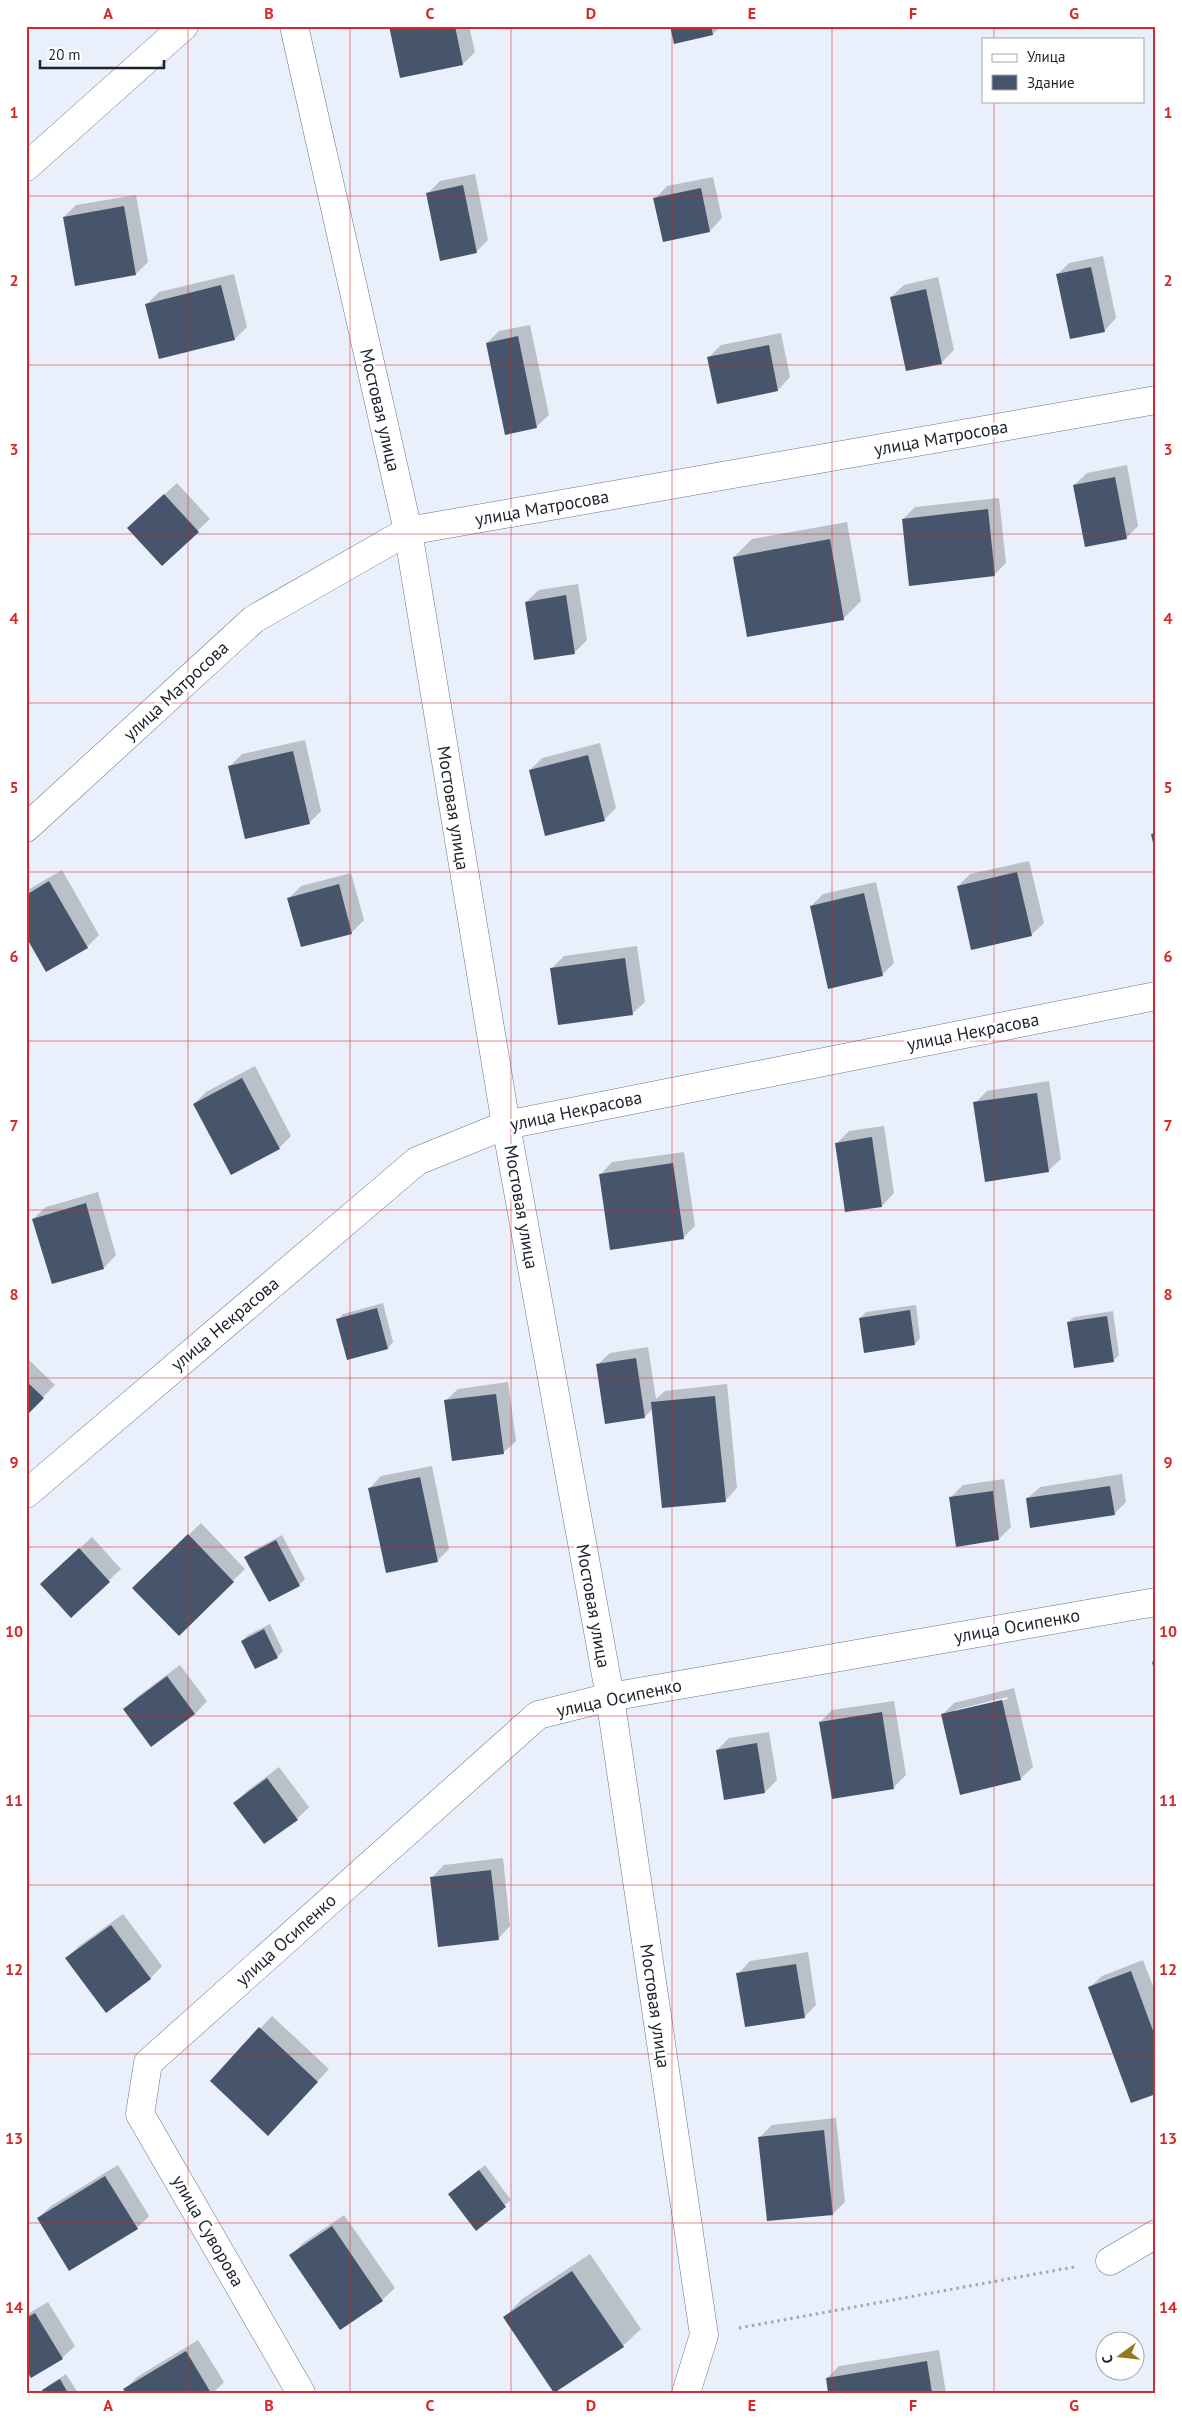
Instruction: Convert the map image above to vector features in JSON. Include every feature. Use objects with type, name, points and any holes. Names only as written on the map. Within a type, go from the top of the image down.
[{"type":"street","points":[[26,168],[184,26]]},
{"type":"street","name":"Мостовая улица","points":[[294,26],[408,531],[506,1125],[610,1696],[704,2335],[686,2393]]},
{"type":"street","name":"улица Матросова","points":[[26,828],[254,618],[408,531],[1156,400]]},
{"type":"street","name":"улица Некрасова","points":[[26,1494],[417,1161],[506,1125],[1156,996]]},
{"type":"street","name":"улица Осипенко","points":[[148,2063],[538,1715],[610,1696],[1156,1602]]},
{"type":"street","name":"улица Суворова","points":[[148,2063],[140,2114],[301,2393]]},
{"type":"street","points":[[1110,2261],[1156,2234]]},
{"type":"path","points":[[704,2335],[1110,2261]]},
{"type":"building","points":[[389,26],[455,26],[463,65],[400,78]]},
{"type":"building","points":[[670,26],[711,26],[713,35],[674,44]]},
{"type":"building","points":[[463,185],[477,253],[440,261],[426,193]]},
{"type":"building","points":[[701,188],[710,232],[663,242],[653,198]]},
{"type":"building","points":[[124,206],[136,275],[75,286],[63,217]]},
{"type":"building","points":[[1091,267],[1105,332],[1070,339],[1056,274]]},
{"type":"building","points":[[221,285],[235,340],[159,359],[145,304]]},
{"type":"building","points":[[926,289],[942,364],[906,371],[890,297]]},
{"type":"building","points":[[518,336],[537,428],[505,435],[486,343]]},
{"type":"building","points":[[769,345],[778,391],[717,404],[707,357]]},
{"type":"building","points":[[1115,477],[1127,539],[1085,547],[1073,485]]},
{"type":"building","points":[[164,494],[199,532],[162,566],[127,528]]},
{"type":"building","points":[[988,509],[995,576],[909,586],[902,519]]},
{"type":"building","points":[[830,539],[844,620],[747,637],[733,557]]},
{"type":"building","points":[[566,595],[575,654],[534,660],[525,602]]},
{"type":"building","points":[[293,751],[310,824],[245,839],[228,766]]},
{"type":"building","points":[[588,755],[605,821],[545,836],[529,770]]},
{"type":"building","points":[[1156,833],[1156,852],[1155,852],[1151,834]]},
{"type":"building","points":[[1017,872],[1032,936],[971,950],[957,886]]},
{"type":"building","points":[[49,881],[88,948],[46,972],[26,937],[26,895]]},
{"type":"building","points":[[339,884],[352,934],[301,947],[287,898]]},
{"type":"building","points":[[864,893],[883,976],[828,989],[810,906]]},
{"type":"building","points":[[625,958],[633,1015],[558,1025],[550,968]]},
{"type":"building","points":[[242,1078],[280,1149],[231,1175],[193,1104]]},
{"type":"building","points":[[1037,1093],[1049,1172],[985,1182],[973,1102]]},
{"type":"building","points":[[872,1137],[882,1207],[845,1212],[835,1143]]},
{"type":"building","points":[[673,1163],[684,1239],[610,1250],[599,1174]]},
{"type":"building","points":[[86,1203],[104,1269],[52,1284],[32,1219]]},
{"type":"building","points":[[377,1308],[388,1349],[347,1360],[336,1319]]},
{"type":"building","points":[[910,1310],[915,1345],[864,1353],[859,1318]]},
{"type":"building","points":[[1107,1316],[1114,1362],[1074,1368],[1067,1322]]},
{"type":"building","points":[[636,1358],[645,1418],[605,1424],[596,1364]]},
{"type":"building","points":[[26,1381],[44,1398],[26,1416]]},
{"type":"building","points":[[496,1394],[504,1454],[452,1461],[444,1400]]},
{"type":"building","points":[[715,1396],[726,1502],[662,1508],[651,1402]]},
{"type":"building","points":[[420,1477],[438,1562],[386,1573],[368,1488]]},
{"type":"building","points":[[1110,1486],[1115,1515],[1030,1528],[1026,1498]]},
{"type":"building","points":[[993,1491],[999,1540],[956,1547],[949,1497]]},
{"type":"building","points":[[188,1534],[234,1582],[179,1636],[132,1588]]},
{"type":"building","points":[[276,1540],[300,1586],[269,1602],[244,1557]]},
{"type":"building","points":[[79,1548],[110,1582],[71,1618],[40,1584]]},
{"type":"building","points":[[264,1629],[278,1658],[255,1669],[241,1641]]},
{"type":"building","points":[[1156,1661],[1156,1674],[1155,1674],[1152,1662]]},
{"type":"building","points":[[167,1676],[195,1714],[151,1747],[123,1709]]},
{"type":"building","points":[[1002,1700],[1021,1780],[960,1795],[941,1714]]},
{"type":"building","points":[[882,1712],[894,1789],[832,1799],[819,1722]]},
{"type":"building","points":[[757,1743],[765,1793],[724,1800],[716,1750]]},
{"type":"building","points":[[267,1778],[298,1820],[264,1844],[233,1803]]},
{"type":"building","points":[[491,1870],[499,1940],[438,1947],[430,1877]]},
{"type":"building","points":[[111,1925],[151,1979],[106,2013],[65,1958]]},
{"type":"building","points":[[796,1964],[805,2018],[745,2027],[736,1973]]},
{"type":"building","points":[[1131,1971],[1156,2039],[1156,2094],[1131,2103],[1088,1987]]},
{"type":"building","points":[[259,2027],[318,2082],[268,2136],[210,2081]]},
{"type":"building","points":[[824,2130],[833,2215],[767,2221],[758,2137]]},
{"type":"building","points":[[479,2170],[506,2207],[476,2231],[448,2194]]},
{"type":"building","points":[[105,2176],[138,2229],[69,2271],[37,2218]]},
{"type":"building","points":[[332,2226],[383,2301],[340,2330],[289,2255]]},
{"type":"building","points":[[572,2271],[624,2347],[554,2393],[503,2317]]},
{"type":"building","points":[[35,2313],[63,2359],[31,2378],[26,2370],[26,2318]]},
{"type":"building","points":[[186,2351],[211,2393],[126,2393],[123,2389]]},
{"type":"building","points":[[927,2361],[932,2393],[828,2393],[826,2378]]},
{"type":"building","points":[[60,2379],[68,2393],[43,2393],[42,2390]]}]
